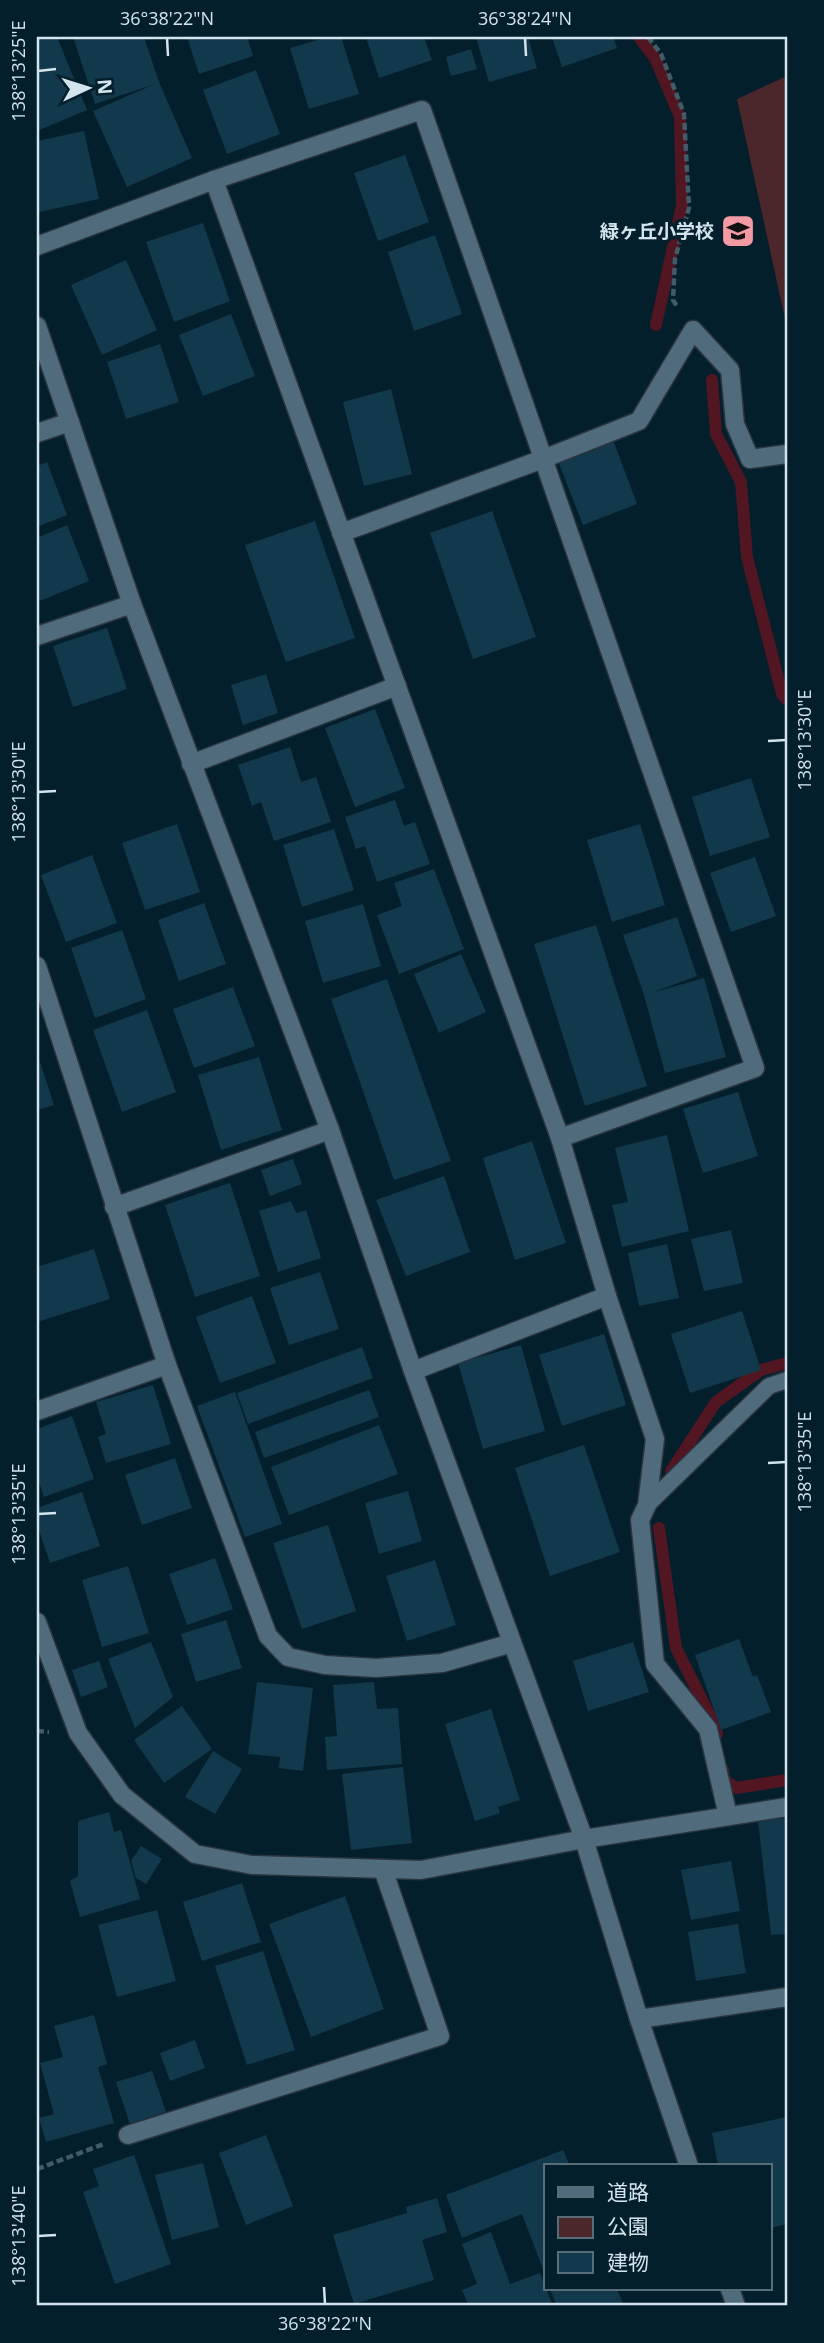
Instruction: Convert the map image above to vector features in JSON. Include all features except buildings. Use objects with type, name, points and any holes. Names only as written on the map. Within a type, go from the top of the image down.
[{"type":"street","points":[[37,246],[214,180],[422,110],[755,1068],[561,1138]]},
{"type":"street","points":[[214,180],[561,1138],[607,1296],[655,1439],[647,1505],[640,1520],[654,1664],[708,1729],[728,1816]]},
{"type":"street","points":[[37,326],[132,604],[330,1130],[413,1371],[584,1839],[639,2019],[688,2164]]},
{"type":"street","points":[[341,533],[639,421],[693,330],[730,370],[735,424],[750,459],[787,454]]},
{"type":"street","points":[[37,433],[70,422]]},
{"type":"street","points":[[37,636],[132,604]]},
{"type":"street","points":[[191,764],[397,686]]},
{"type":"street","points":[[37,966],[167,1365],[268,1636],[289,1657],[324,1665],[376,1668],[442,1663],[512,1643]]},
{"type":"street","points":[[114,1207],[330,1130]]},
{"type":"street","points":[[413,1371],[607,1296]]},
{"type":"street","points":[[37,1411],[167,1365]]},
{"type":"street","points":[[37,1622],[78,1733],[122,1795],[195,1854],[252,1865],[421,1870],[584,1839],[787,1807]]},
{"type":"street","points":[[128,2135],[440,2036],[383,1869]]},
{"type":"street","points":[[639,2019],[787,1997]]},
{"type":"lane","points":[[647,1505],[769,1386],[787,1380]]},
{"type":"path","points":[[648,37],[661,54],[684,114],[689,208],[675,260],[673,300],[693,330]]},
{"type":"path","points":[[37,2169],[128,2135]]},
{"type":"green space","points":[[787,76],[787,328],[737,99]]},
{"type":"waterway","points":[[639,37],[655,58],[680,117],[682,205],[656,325]]},
{"type":"waterway","points":[[712,380],[716,434],[741,482],[747,557],[782,694],[787,700]]},
{"type":"waterway","points":[[671,1471],[716,1402],[761,1370],[787,1363]]},
{"type":"waterway","points":[[659,1528],[676,1648],[717,1734]]},
{"type":"waterway","points":[[723,1769],[724,1780],[736,1788],[787,1780]]},
{"type":"place","name":"緑ヶ丘小学校","points":[[738,231]]}]
